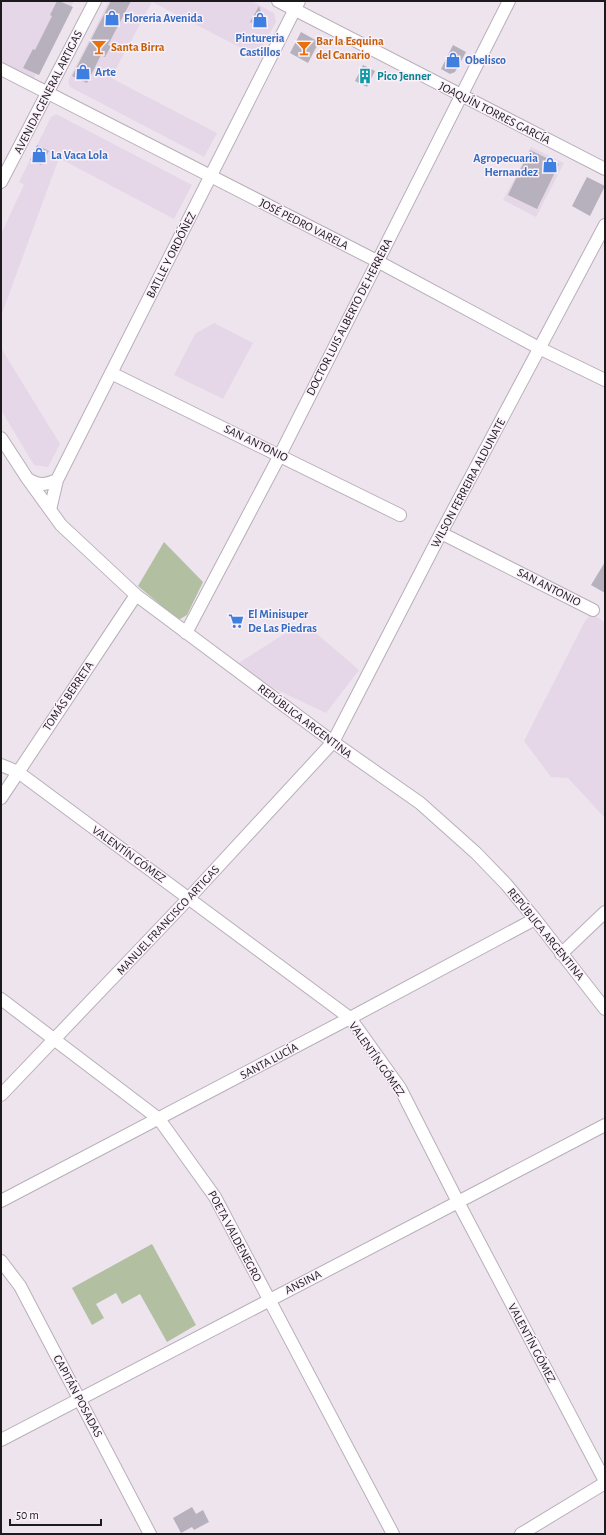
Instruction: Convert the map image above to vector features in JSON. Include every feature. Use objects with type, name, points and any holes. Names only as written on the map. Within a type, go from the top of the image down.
[{"type":"street","name":"AVENIDA GENERAL ARTIGAS","points":[[1,182],[95,1]]},
{"type":"street","name":"JOAQUÍN TORRES GARCÍA","points":[[278,1],[297,5],[461,95],[605,169]]},
{"type":"street","name":"DOCTOR LUIS ALBERTO DE HERRERA","points":[[186,633],[280,455],[509,1]]},
{"type":"street","name":"BATLLE Y ORDÓÑEZ","points":[[50,510],[57,480],[297,5]]},
{"type":"street","name":"JOSÉ PEDRO VARELA","points":[[1,69],[47,94],[377,261],[539,348],[605,380]]},
{"type":"street","name":"WILSON FERREIRA ALDUNATE","points":[[333,742],[441,533],[605,225]]},
{"type":"street","name":"SAN ANTONIO","points":[[111,373],[400,515]]},
{"type":"street","name":"REPÚBLICA ARGENTINA","points":[[1,438],[27,478],[61,525],[136,595],[333,742],[420,803],[476,853],[506,884],[535,919],[605,1009]]},
{"type":"street","points":[[27,478],[40,484],[47,484],[57,480]]},
{"type":"street","name":"SAN ANTONIO","points":[[441,533],[593,610]]},
{"type":"street","name":"TOMÁS BERRETA","points":[[1,798],[136,595]]},
{"type":"street","name":"MANUEL FRANCISCO ARTIGAS","points":[[1,1095],[189,898],[333,742]]},
{"type":"street","name":"VALENTÍN GÓMEZ","points":[[1,765],[18,772],[350,1018],[400,1088],[605,1482]]},
{"type":"street","points":[[561,954],[605,912]]},
{"type":"street","name":"SANTA LUCÍA","points":[[1,1201],[159,1119],[535,919]]},
{"type":"street","name":"POETA VALDENEGRO","points":[[1,1000],[159,1119],[215,1197],[393,1534]]},
{"type":"street","name":"ANSINA","points":[[1,1440],[605,1124]]},
{"type":"street","name":"CAPITÁN POSADAS","points":[[1,1261],[20,1286],[150,1534]]},
{"type":"street","points":[[521,1534],[605,1482]]},
{"type":"shaded area","points":[[1,1],[74,1],[34,78],[1,61]]},
{"type":"shaded area","points":[[109,1],[251,1],[274,13],[276,22],[257,56],[152,2],[111,78],[217,133],[204,157],[70,87],[68,81]]},
{"type":"shaded area","points":[[56,114],[192,185],[174,219],[59,158],[1,316],[1,234],[24,185],[19,182],[51,117]]},
{"type":"shaded area","points":[[531,147],[564,163],[536,217],[503,200]]},
{"type":"shaded area","points":[[214,323],[253,343],[223,399],[174,375],[195,334]]},
{"type":"shaded area","points":[[1,348],[60,444],[48,467],[34,465],[1,410]]},
{"type":"shaded area","points":[[592,613],[605,623],[605,818],[568,778],[551,777],[524,741],[585,621]]},
{"type":"shaded area","points":[[303,622],[359,670],[326,713],[231,668]]},
{"type":"green space","points":[[164,542],[203,582],[187,615],[180,619],[174,616],[138,586]]},
{"type":"green space","points":[[152,1244],[196,1325],[167,1342],[140,1294],[122,1304],[116,1293],[96,1304],[104,1318],[92,1325],[72,1288]]},
{"type":"building","points":[[57,1],[73,7],[39,75],[23,68],[33,49],[35,50],[52,16],[50,15]]},
{"type":"building","points":[[111,1],[131,1],[108,45],[111,46],[105,57],[101,55],[87,83],[72,76]]},
{"type":"building","points":[[259,6],[264,21],[261,28],[250,22]]},
{"type":"building","name":"Bar la Esquina del Canario","points":[[301,32],[319,42],[308,63],[290,53]]},
{"type":"building","name":"Obelisco","points":[[453,45],[466,52],[455,72],[450,74],[441,69]]},
{"type":"building","name":"Pico Jenner","points":[[363,65],[375,71],[367,87],[355,81]]},
{"type":"building","name":"La Vaca Lola","points":[[37,145],[49,151],[41,165],[30,160]]},
{"type":"building","points":[[530,150],[559,164],[537,209],[508,195]]},
{"type":"building","points":[[587,177],[605,186],[590,216],[572,206]]},
{"type":"building","points":[[605,562],[605,593],[591,585]]},
{"type":"building","points":[[192,1507],[196,1514],[203,1510],[209,1522],[194,1530],[192,1527],[181,1533],[173,1518]]},
{"type":"place","name":"Floreria Avenida","points":[[112,18]]},
{"type":"place","name":"Pintureria Castillos","points":[[260,20]]},
{"type":"place","name":"Santa Birra","points":[[99,47]]},
{"type":"place","name":"Bar la Esquina del Canario","points":[[304,48]]},
{"type":"place","name":"Obelisco","points":[[453,60]]},
{"type":"place","name":"Arte","points":[[83,72]]},
{"type":"place","name":"Pico Jenner","points":[[365,76]]},
{"type":"place","name":"La Vaca Lola","points":[[39,155]]},
{"type":"place","name":"Agropecuaria Hernandez","points":[[550,165]]},
{"type":"place","name":"El Minisuper De Las Piedras","points":[[236,621]]}]
